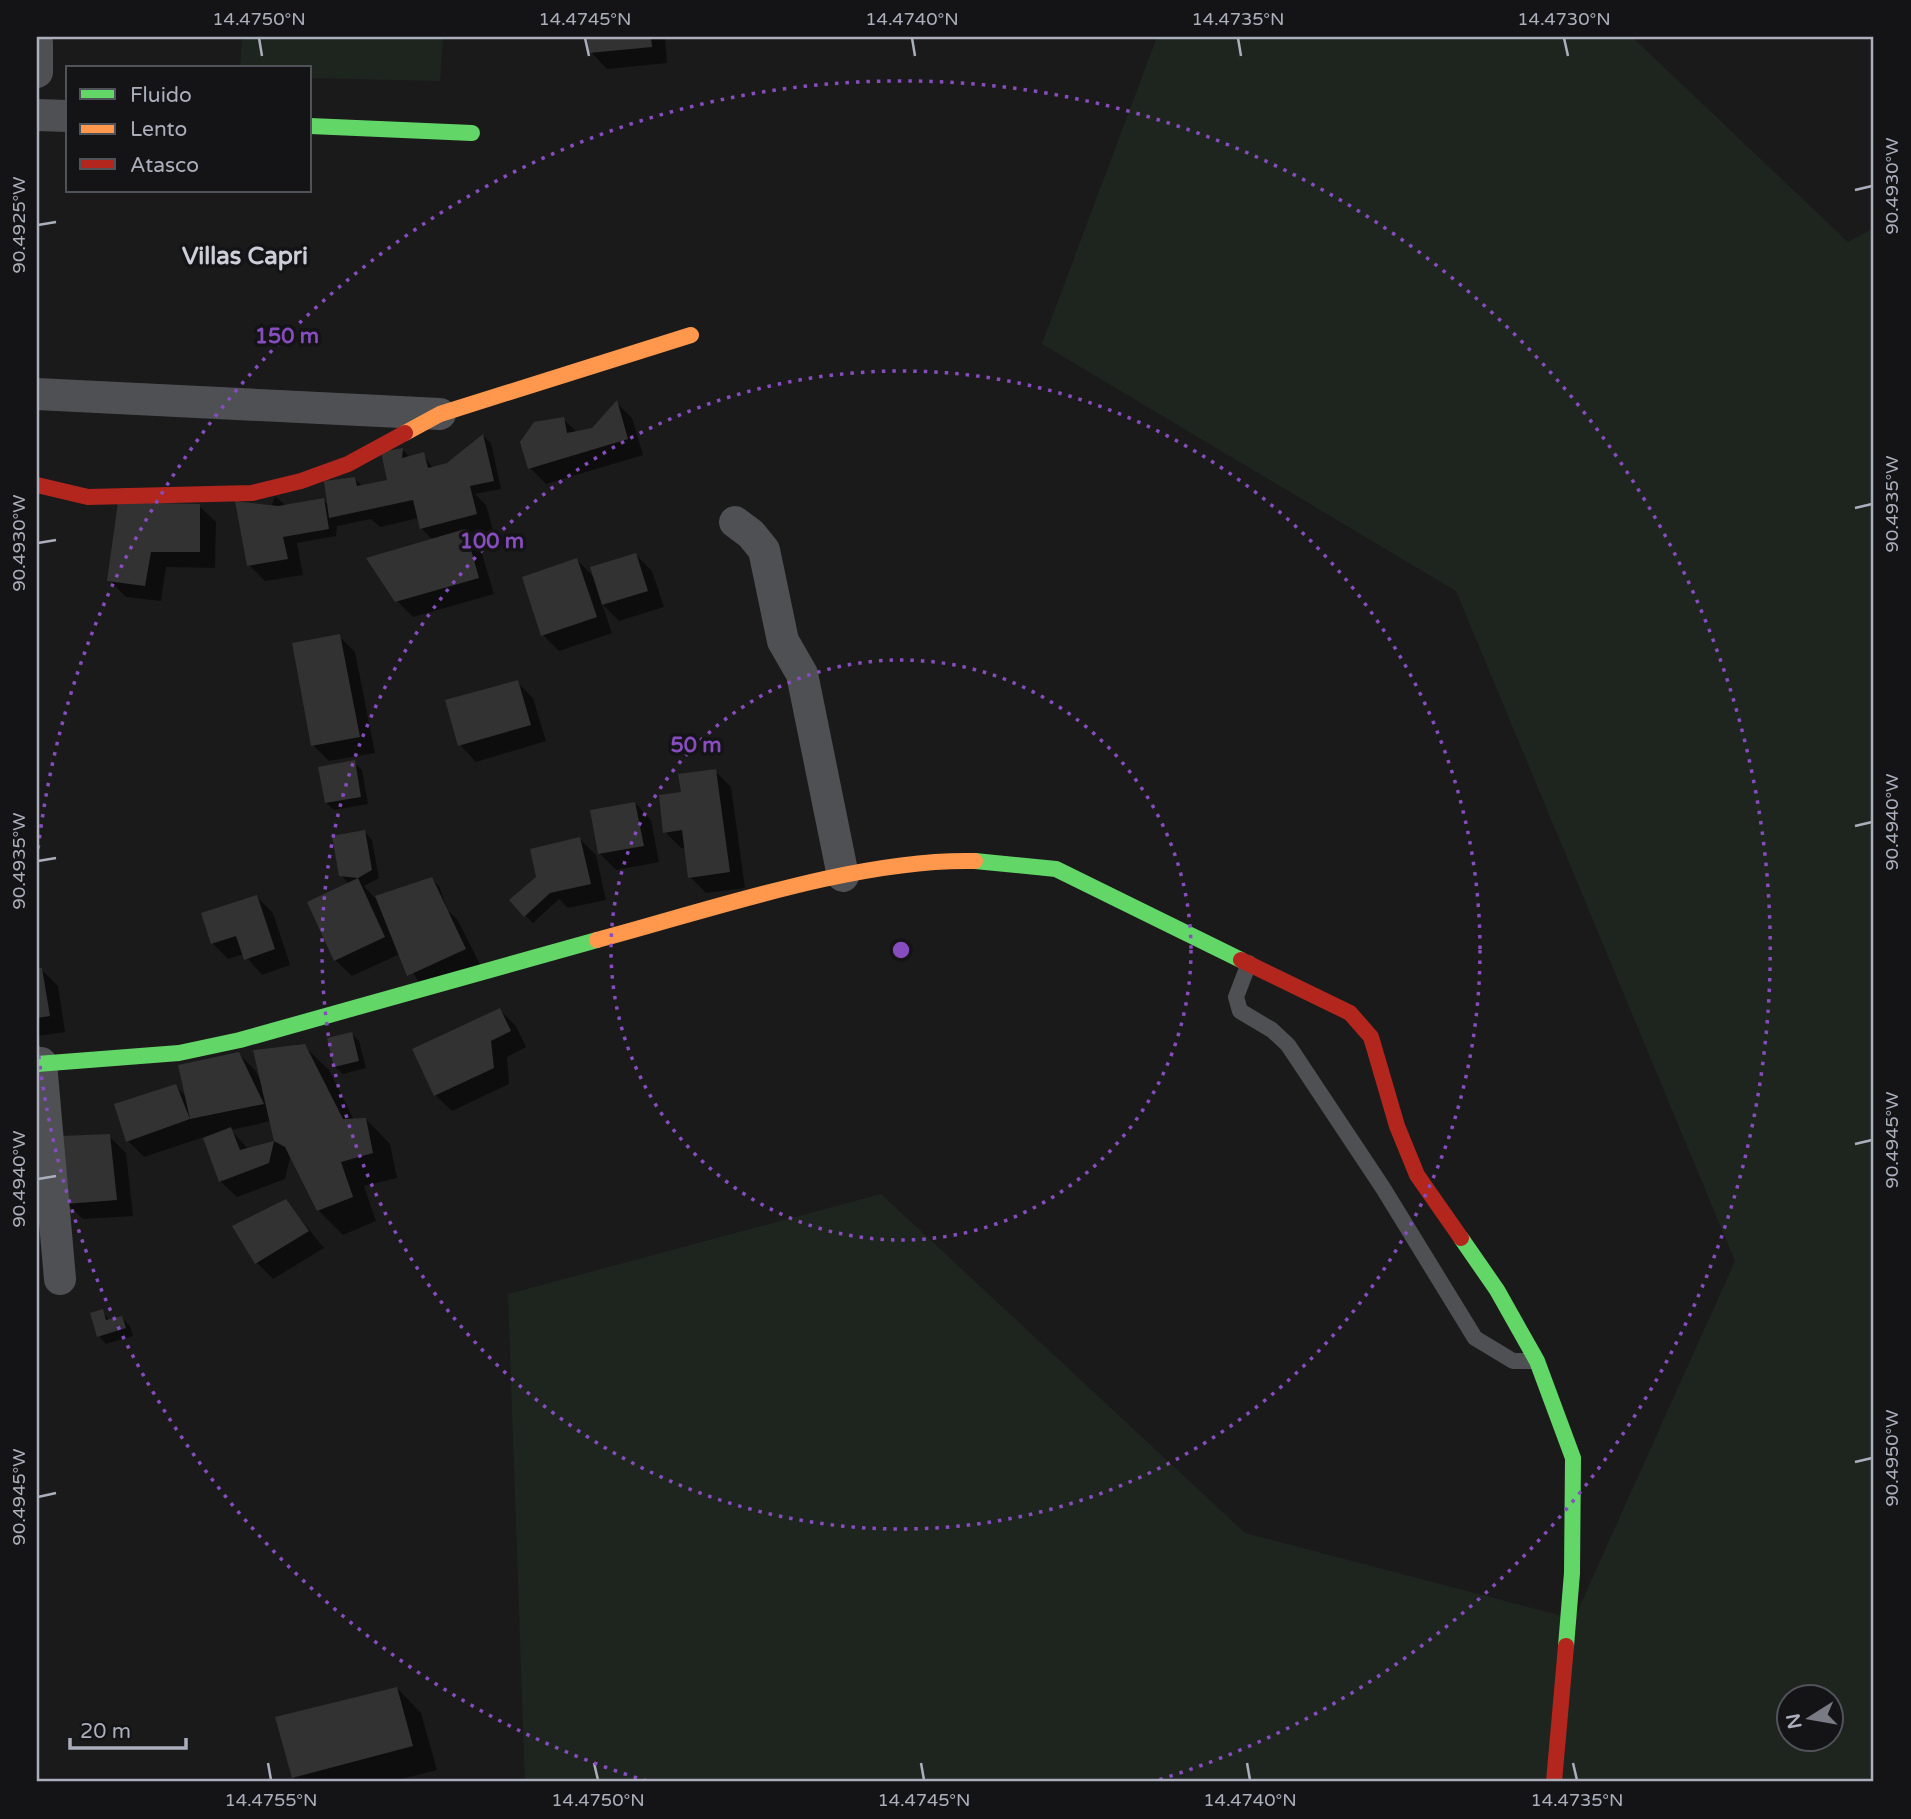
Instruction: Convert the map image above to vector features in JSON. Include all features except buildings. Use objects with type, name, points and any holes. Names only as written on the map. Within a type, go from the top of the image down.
[{"type":"street","points":[[37,43],[37,72]]},
{"type":"street","points":[[37,115],[66,116]]},
{"type":"street","points":[[312,126],[472,132]]},
{"type":"street","points":[[37,485],[88,497],[252,493],[301,481],[348,464],[440,414],[691,335]]},
{"type":"street","points":[[37,394],[440,414]]},
{"type":"street","points":[[736,522],[751,534],[764,550],[783,641],[802,674],[843,876]]},
{"type":"street","points":[[60,1279],[39,1063],[179,1053],[240,1040],[643,927],[843,876],[956,863],[1020,861],[1056,869],[1350,1013],[1371,1037],[1396,1126],[1417,1175],[1497,1290],[1537,1361],[1573,1458],[1572,1573],[1553,1782]]},
{"type":"lane","points":[[1249,963],[1236,997],[1240,1011],[1272,1030],[1287,1045],[1383,1188],[1475,1338],[1513,1362],[1537,1361]]},
{"type":"shaded area","points":[[242,37],[443,37],[440,81],[312,78],[312,66],[240,66]]},
{"type":"shaded area","points":[[1157,37],[1632,37],[1848,242],[1874,228],[1874,1782],[525,1782],[508,1294],[881,1194],[1245,1533],[1574,1619],[1735,1261],[1456,591],[1042,344]]},
{"type":"traffic: fast","points":[[312,126],[472,133]]},
{"type":"traffic: fast","points":[[975,861],[1056,869],[1241,960]]},
{"type":"traffic: fast","points":[[37,1064],[179,1053],[240,1040],[597,940]]},
{"type":"traffic: fast","points":[[1461,1238],[1497,1290],[1537,1361],[1573,1458],[1572,1573],[1566,1646]]},
{"type":"traffic: slow","points":[[405,433],[440,414],[691,335]]},
{"type":"traffic: slow","points":[[597,940],[834,877],[930,862],[975,861]]},
{"type":"traffic: jam","points":[[37,485],[88,497],[252,493],[301,481],[348,464],[405,433]]},
{"type":"traffic: jam","points":[[1241,960],[1350,1013],[1371,1037],[1397,1126],[1417,1175],[1461,1238]]},
{"type":"traffic: jam","points":[[1554,1782],[1566,1646]]},
{"type":"district","name":"Villas Capri","points":[[245,256]]}]
